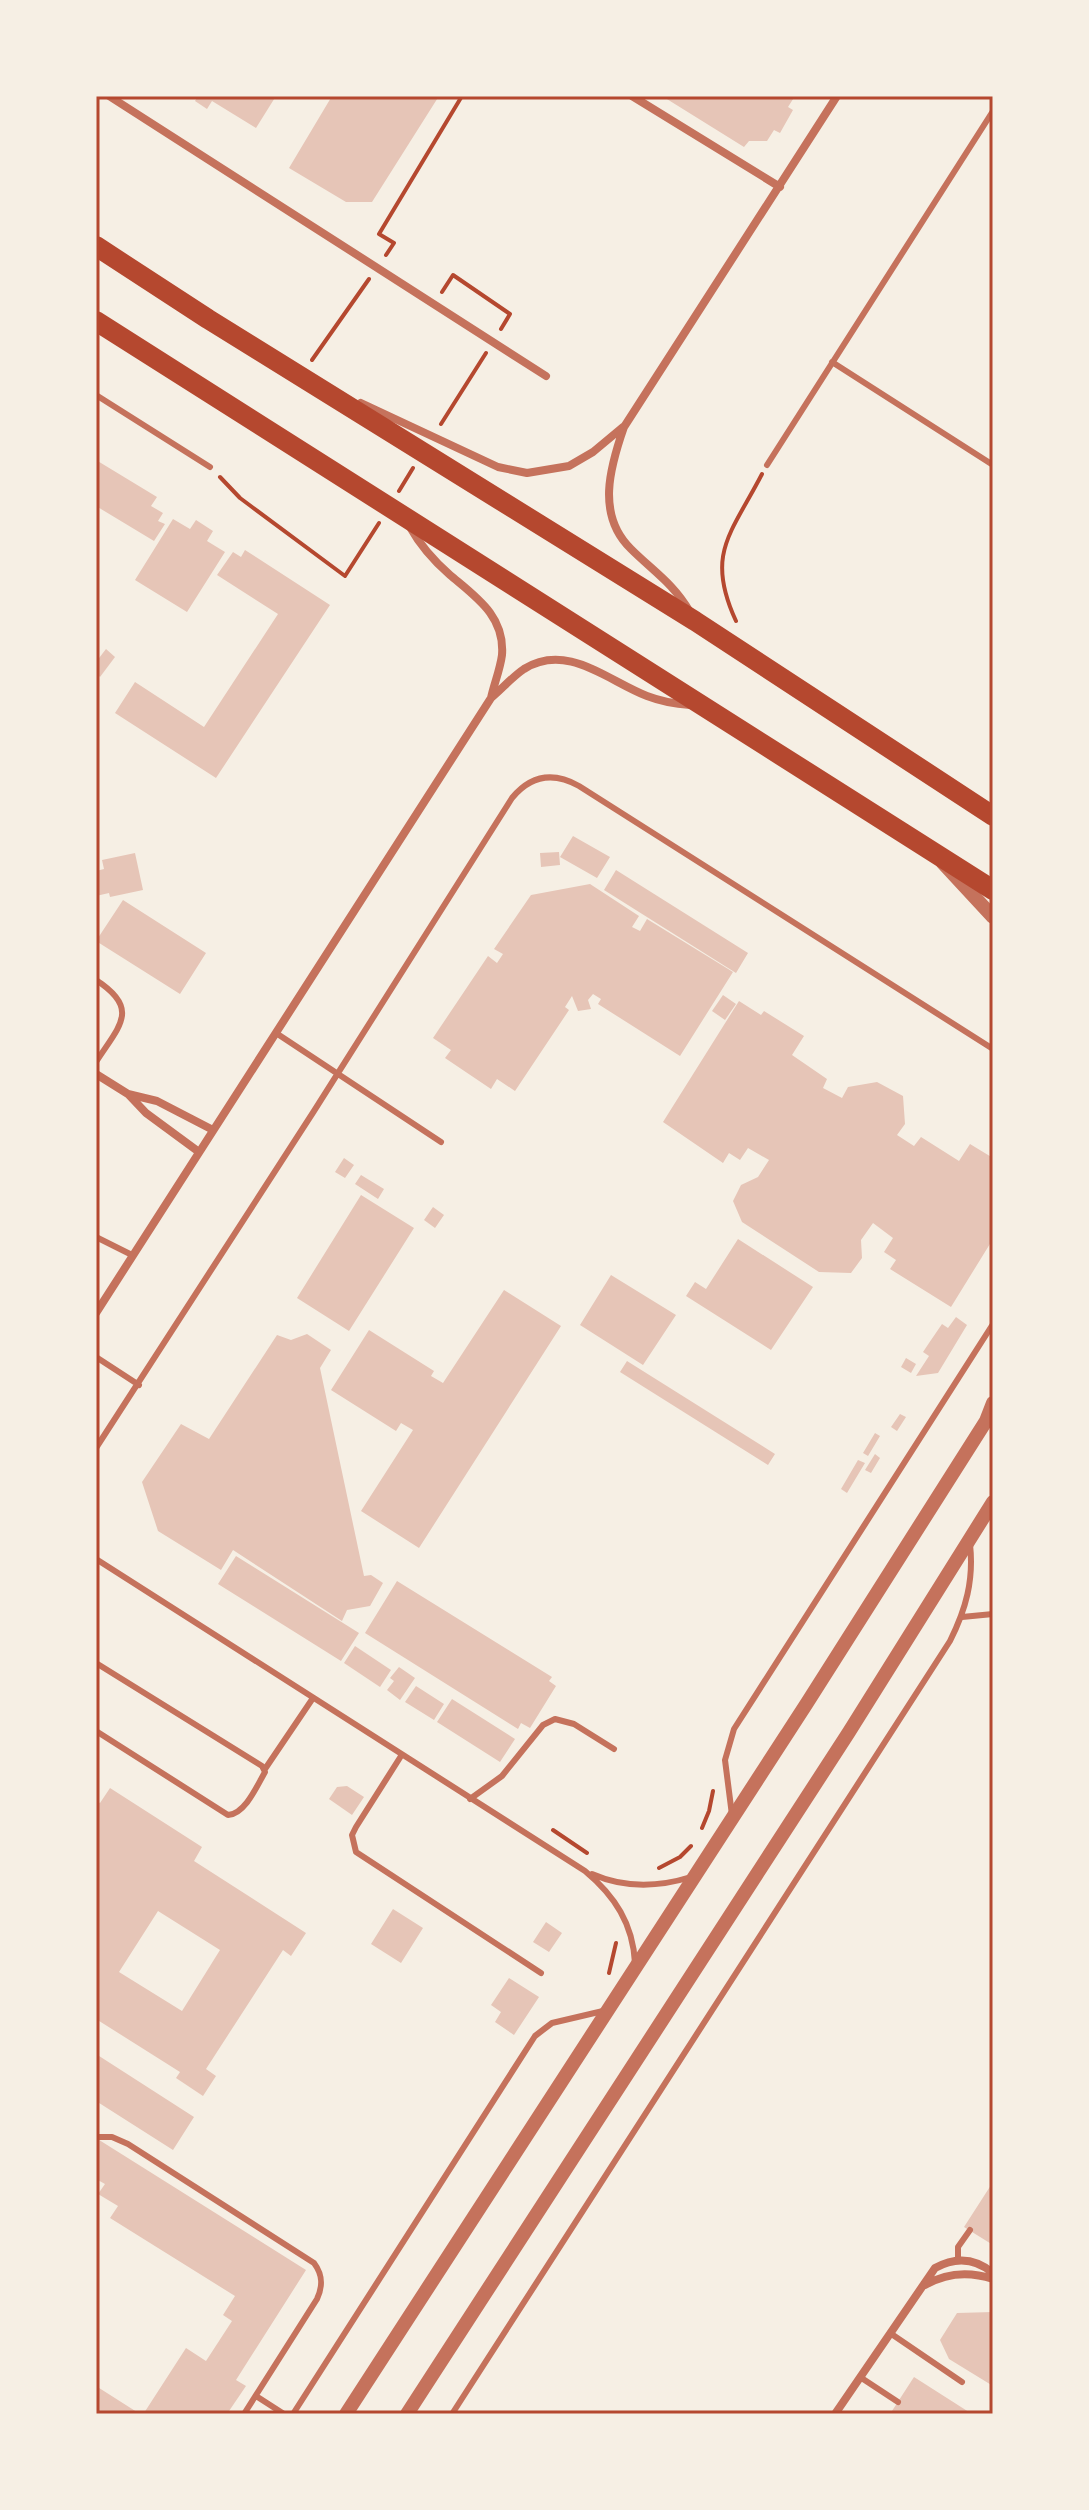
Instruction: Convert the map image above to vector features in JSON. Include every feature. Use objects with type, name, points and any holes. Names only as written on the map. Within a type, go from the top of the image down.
[{"type":"main road","points":[[96,246],[208,319],[695,621],[993,816]]},
{"type":"main road","points":[[96,321],[993,890]]},
{"type":"street","points":[[109,96],[546,376]]},
{"type":"street","points":[[632,96],[780,187]]},
{"type":"street","points":[[695,621],[672,586],[632,551],[615,527],[608,482],[624,427],[837,96]]},
{"type":"street","points":[[302,375],[476,458],[512,471],[542,472],[569,466],[593,452],[624,427]]},
{"type":"street","points":[[404,516],[412,532],[434,560],[482,600],[496,622],[502,657],[491,698]]},
{"type":"street","points":[[96,1313],[491,698],[524,669],[544,661],[557,660],[582,664],[654,698],[699,705]]},
{"type":"street","points":[[936,853],[993,917]]},
{"type":"street","points":[[96,1074],[128,1094],[146,1113],[199,1152]]},
{"type":"street","points":[[128,1094],[157,1101],[213,1130]]},
{"type":"street","points":[[346,2414],[989,1418],[993,1403]]},
{"type":"street","points":[[407,2414],[832,1759],[993,1502]]},
{"type":"street","points":[[838,2413],[935,2268],[958,2260],[980,2264],[993,2276]]},
{"type":"street","points":[[921,2288],[956,2274],[993,2276]]},
{"type":"lane","points":[[767,465],[993,111]]},
{"type":"lane","points":[[832,362],[993,465]]},
{"type":"lane","points":[[96,395],[210,467]]},
{"type":"lane","points":[[96,1448],[512,798],[520,788],[543,777],[568,780],[579,786],[993,1049]]},
{"type":"lane","points":[[96,980],[119,998],[122,1017],[96,1062]]},
{"type":"lane","points":[[276,1033],[441,1142]]},
{"type":"lane","points":[[96,1237],[132,1255]]},
{"type":"lane","points":[[733,1817],[725,1760],[734,1729],[993,1324]]},
{"type":"lane","points":[[96,1357],[139,1385]]},
{"type":"lane","points":[[452,2414],[950,1641],[962,1617],[971,1581],[970,1539]]},
{"type":"lane","points":[[96,1559],[585,1871],[603,1879],[640,1885],[668,1883],[696,1875]]},
{"type":"lane","points":[[962,1617],[993,1614]]},
{"type":"lane","points":[[96,1663],[265,1769]]},
{"type":"lane","points":[[96,1731],[228,1815],[240,1810],[313,1698]]},
{"type":"lane","points":[[470,1799],[502,1776],[543,1725],[555,1719],[574,1724],[614,1749]]},
{"type":"lane","points":[[401,1756],[352,1835],[356,1852],[541,1973]]},
{"type":"lane","points":[[585,1871],[623,1913],[634,1948],[636,1967]]},
{"type":"lane","points":[[293,2414],[535,2036],[552,2023],[607,2011]]},
{"type":"lane","points":[[96,2137],[112,2137],[128,2144],[314,2263],[320,2270],[321,2290],[317,2299],[244,2414]]},
{"type":"lane","points":[[958,2260],[958,2247],[970,2230]]},
{"type":"lane","points":[[890,2333],[962,2382]]},
{"type":"lane","points":[[860,2377],[898,2402]]},
{"type":"lane","points":[[256,2396],[284,2414]]},
{"type":"path","points":[[302,375],[394,243],[379,234],[462,96]]},
{"type":"path","points":[[435,304],[453,275],[510,314]]},
{"type":"path","points":[[736,623],[721,584],[721,558],[767,465]]},
{"type":"path","points":[[210,467],[240,498],[345,576]]},
{"type":"path","points":[[655,1870],[680,1857],[698,1835],[709,1811],[714,1787]]},
{"type":"path","points":[[553,1830],[597,1860]]},
{"type":"path","points":[[608,1977],[617,1938]]},
{"type":"building","points":[[198,96],[276,96],[256,128],[212,101],[207,109],[195,101]]},
{"type":"building","points":[[332,96],[439,96],[372,202],[346,202],[289,168]]},
{"type":"building","points":[[662,96],[795,96],[788,107],[793,110],[780,133],[774,130],[767,141],[749,141],[744,147]]},
{"type":"building","points":[[96,460],[157,497],[151,506],[163,513],[158,521],[165,524],[154,541],[96,506]]},
{"type":"building","points":[[173,519],[190,529],[196,520],[213,531],[207,541],[225,552],[187,612],[135,580]]},
{"type":"building","points":[[245,550],[330,605],[216,778],[115,713],[135,682],[204,727],[278,614],[217,575],[233,552],[241,557]]},
{"type":"building","points":[[106,649],[115,657],[100,677],[96,673],[96,662]]},
{"type":"building","points":[[573,836],[610,857],[597,878],[560,857]]},
{"type":"building","points":[[559,852],[560,865],[541,867],[540,853]]},
{"type":"building","points":[[135,853],[143,890],[110,897],[109,893],[96,896],[96,871],[104,869],[102,860]]},
{"type":"building","points":[[616,870],[748,953],[736,973],[604,890]]},
{"type":"building","points":[[590,884],[639,916],[632,927],[640,931],[647,919],[733,972],[680,1056],[598,1004],[601,999],[593,994],[588,1000],[591,1009],[578,1011],[572,996],[565,1007],[569,1010],[515,1091],[497,1079],[491,1089],[445,1058],[451,1050],[433,1038],[488,956],[497,963],[503,954],[494,949],[531,895]]},
{"type":"building","points":[[123,900],[206,953],[180,994],[96,941]]},
{"type":"building","points":[[723,995],[736,1004],[725,1020],[712,1011]]},
{"type":"building","points":[[739,1001],[761,1015],[764,1011],[804,1036],[792,1055],[827,1079],[823,1088],[842,1098],[848,1087],[877,1082],[903,1096],[905,1124],[897,1135],[914,1146],[921,1137],[959,1161],[970,1144],[993,1158],[993,1239],[951,1307],[890,1269],[896,1260],[884,1252],[893,1238],[873,1223],[861,1240],[862,1258],[851,1273],[819,1272],[742,1222],[733,1201],[741,1185],[758,1177],[769,1160],[748,1148],[740,1160],[729,1153],[723,1163],[663,1122]]},
{"type":"building","points":[[344,1158],[354,1165],[345,1178],[335,1172]]},
{"type":"building","points":[[361,1175],[384,1189],[378,1199],[355,1184]]},
{"type":"building","points":[[361,1195],[414,1228],[349,1331],[297,1298]]},
{"type":"building","points":[[433,1207],[444,1215],[435,1228],[424,1220]]},
{"type":"building","points":[[738,1239],[813,1287],[771,1350],[686,1296],[695,1282],[706,1289]]},
{"type":"building","points":[[611,1275],[676,1315],[643,1365],[580,1325]]},
{"type":"building","points":[[504,1290],[561,1326],[419,1548],[361,1511],[413,1430],[401,1423],[396,1431],[331,1390],[369,1330],[434,1371],[431,1376],[443,1383]]},
{"type":"building","points":[[956,1317],[967,1325],[938,1373],[916,1376],[929,1356],[923,1352],[929,1343],[942,1324],[948,1328]]},
{"type":"building","points":[[307,1334],[331,1350],[320,1368],[364,1576],[371,1575],[383,1583],[370,1606],[347,1610],[342,1621],[233,1550],[221,1570],[158,1531],[142,1482],[181,1424],[209,1439],[277,1335],[291,1340]]},
{"type":"building","points":[[906,1358],[916,1364],[911,1373],[901,1367]]},
{"type":"building","points":[[627,1361],[775,1454],[768,1465],[620,1372]]},
{"type":"building","points":[[900,1414],[906,1417],[897,1431],[891,1427]]},
{"type":"building","points":[[875,1433],[880,1436],[868,1456],[863,1453]]},
{"type":"building","points":[[875,1454],[880,1458],[871,1473],[865,1470]]},
{"type":"building","points":[[858,1460],[865,1463],[847,1493],[841,1489]]},
{"type":"building","points":[[236,1556],[359,1633],[341,1661],[218,1584]]},
{"type":"building","points":[[397,1581],[552,1677],[549,1681],[556,1686],[530,1728],[521,1723],[518,1729],[365,1633]]},
{"type":"building","points":[[355,1646],[391,1670],[380,1687],[344,1663]]},
{"type":"building","points":[[399,1667],[415,1678],[400,1700],[387,1690],[394,1681],[390,1678]]},
{"type":"building","points":[[416,1686],[444,1704],[434,1720],[405,1702]]},
{"type":"building","points":[[452,1699],[515,1739],[500,1762],[437,1722]]},
{"type":"building","points":[[347,1786],[364,1797],[352,1815],[329,1799],[337,1787]]},
{"type":"building","points":[[110,1788],[202,1847],[194,1861],[306,1933],[291,1956],[283,1950],[206,2069],[216,2076],[203,2096],[176,2078],[180,2072],[96,2019],[96,1801],[100,1803]],"holes":[[[158,1911],[220,1950],[182,2011],[119,1972]]]},
{"type":"building","points":[[393,1909],[423,1928],[401,1963],[371,1944]]},
{"type":"building","points":[[546,1922],[562,1933],[549,1952],[533,1942]]},
{"type":"building","points":[[509,1978],[539,1997],[514,2035],[495,2022],[501,2012],[491,2005]]},
{"type":"building","points":[[96,2054],[194,2117],[173,2150],[96,2101]]},
{"type":"building","points":[[96,2138],[306,2270],[236,2380],[246,2386],[227,2414],[144,2413],[186,2348],[206,2361],[232,2321],[223,2315],[235,2296],[110,2218],[118,2206],[98,2194],[105,2184],[96,2179]]},
{"type":"building","points":[[993,2182],[993,2245],[964,2227]]},
{"type":"building","points":[[993,2312],[993,2386],[949,2359],[940,2340],[957,2313]]},
{"type":"building","points":[[914,2377],[972,2414],[890,2414]]},
{"type":"building","points":[[96,2386],[140,2414],[96,2414]]}]
